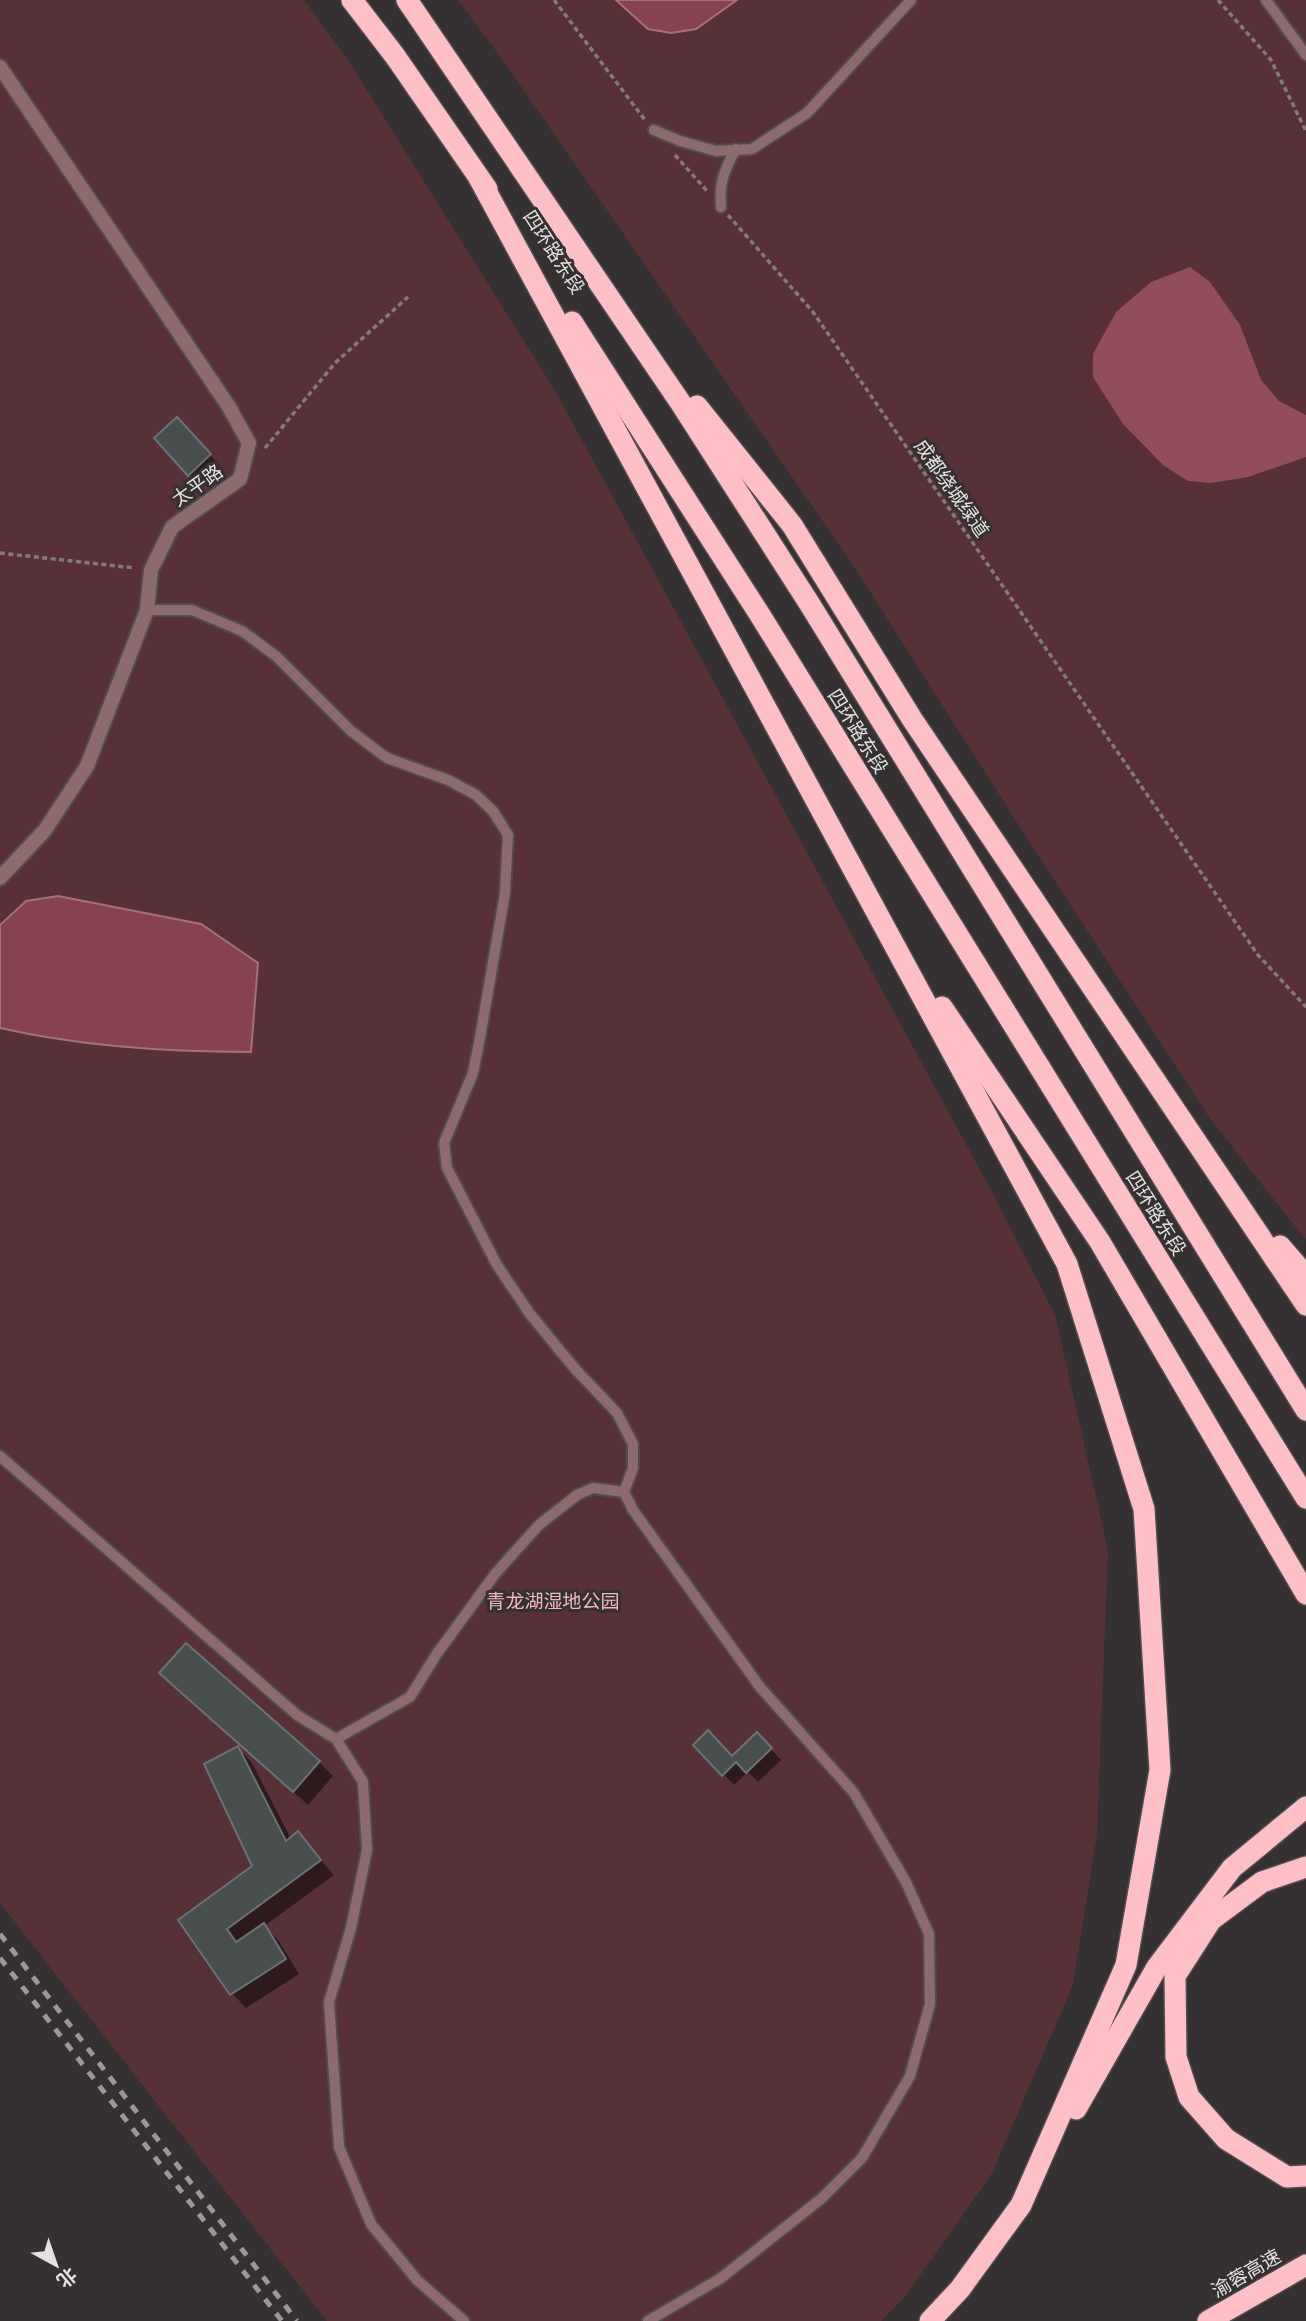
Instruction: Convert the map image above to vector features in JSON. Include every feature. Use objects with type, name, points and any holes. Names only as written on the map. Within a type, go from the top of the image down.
[{"type":"highway","name":"四环路东段","points":[[352,0],[395,56],[480,178],[760,615],[1306,1498]]},
{"type":"highway","name":"四环路东段","points":[[407,0],[680,402],[809,603],[1306,1410]]},
{"type":"highway","points":[[480,178],[1067,1264],[1144,1509],[1160,1770],[1126,1965],[1021,2205]]},
{"type":"highway","points":[[609,297],[792,525],[912,719],[1306,1305]]},
{"type":"highway","points":[[872,904],[1100,1242],[1306,1594]]},
{"type":"highway","points":[[1210,1162],[1306,1276]]},
{"type":"highway","points":[[930,2321],[960,2289],[1021,2205],[1157,1967],[1232,1868],[1306,1807]]},
{"type":"highway","points":[[1306,1867],[1262,1882],[1211,1920],[1175,1976],[1176,2057],[1189,2097],[1226,2139],[1287,2177],[1306,2176]]},
{"type":"highway","name":"渝蓉高速","points":[[1208,2321],[1306,2265]]},
{"type":"street","name":"太平路","points":[[0,66],[229,407],[250,443],[240,479],[172,527],[151,570],[148,610],[87,766],[45,830],[0,878]]},
{"type":"lane","points":[[654,130],[716,151],[752,149],[807,113],[911,0]]},
{"type":"lane","points":[[1266,0],[1306,55]]},
{"type":"lane","points":[[721,207],[720,189],[727,165],[736,149]]},
{"type":"lane","points":[[148,610],[192,610],[242,631],[276,656],[351,731],[387,758],[448,780],[476,795],[493,811],[508,835],[505,892],[481,1032],[472,1073],[444,1143],[447,1168],[497,1265],[530,1314],[576,1370],[617,1413],[633,1444],[633,1468],[624,1492],[633,1510],[760,1687],[854,1793],[906,1882],[929,1934],[930,2004],[910,2076],[862,2158],[821,2199],[721,2278],[648,2321]]},
{"type":"lane","points":[[0,1456],[297,1715],[336,1739],[362,1782],[367,1850],[351,1928],[329,2002],[339,2147],[370,2224],[417,2280],[464,2321]]},
{"type":"lane","points":[[336,1739],[411,1697],[436,1655],[495,1574],[539,1525],[578,1495],[593,1488],[624,1492]]},
{"type":"path","name":"成都绕城绿道","points":[[554,0],[654,130],[813,312],[1258,955],[1306,1007]]},
{"type":"path","points":[[1218,0],[1271,61],[1306,131]]},
{"type":"path","points":[[240,479],[335,363],[408,297]]},
{"type":"path","points":[[0,553],[151,570]]},
{"type":"green space","name":"青龙湖湿地公园","points":[[0,0],[304,0],[348,60],[554,389],[990,1188],[1055,1315],[1108,1550],[1097,1834],[1073,1985],[991,2175],[904,2298],[881,2321],[327,2321],[0,1903]]},
{"type":"green space","points":[[458,0],[1306,0],[1306,1240],[1211,1120],[853,565],[507,66]]},
{"type":"shaded area","points":[[616,0],[737,0],[696,29],[671,33],[648,29]]},
{"type":"shaded area","points":[[1190,267],[1210,282],[1240,325],[1261,380],[1279,401],[1306,415],[1306,457],[1248,477],[1211,483],[1188,481],[1163,465],[1123,424],[1093,377],[1093,354],[1116,312],[1151,282]]},
{"type":"shaded area","points":[[58,896],[201,924],[258,963],[251,1052],[125,1047],[62,1040],[0,1028],[0,925],[26,901]]},
{"type":"building","points":[[177,417],[211,454],[188,476],[154,438]]},
{"type":"building","points":[[186,1643],[320,1761],[293,1792],[159,1673]]},
{"type":"building","points":[[708,1730],[732,1756],[757,1732],[772,1748],[746,1773],[736,1762],[722,1776],[693,1745]]},
{"type":"building","points":[[238,1746],[286,1841],[298,1831],[321,1860],[227,1929],[236,1942],[264,1923],[286,1959],[230,1995],[178,1920],[252,1866],[204,1764]]},
{"type":"railway","points":[[0,1934],[297,2321]]},
{"type":"railway","points":[[0,1958],[282,2321]]}]
